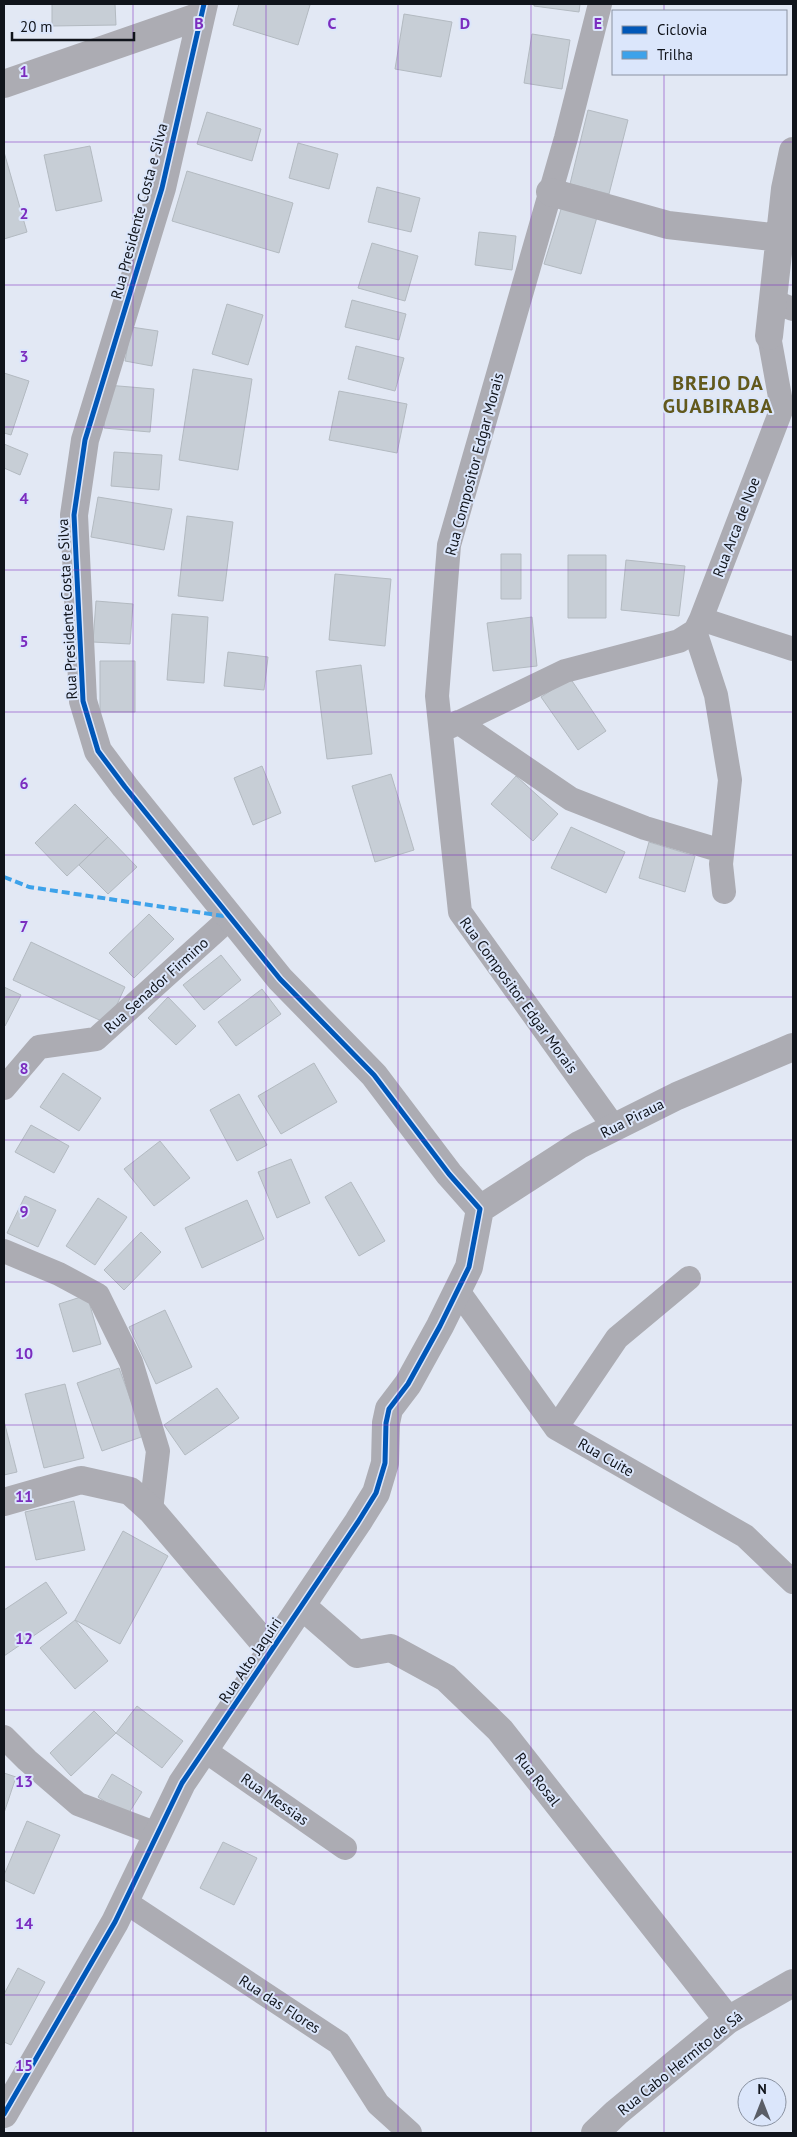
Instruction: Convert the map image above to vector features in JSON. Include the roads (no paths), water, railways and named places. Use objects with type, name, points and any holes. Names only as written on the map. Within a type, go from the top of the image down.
[{"type":"street","points":[[4,84],[202,10]]},
{"type":"street","name":"Rua Presidente Costa e Silva","points":[[202,10],[162,188],[85,440],[74,515],[83,700],[98,751],[280,979],[374,1075],[449,1174],[480,1209]]},
{"type":"street","name":"Rua Arca de Noe","points":[[769,336],[783,305],[780,238],[785,189],[793,151]]},
{"type":"street","points":[[550,192],[668,225],[780,238]]},
{"type":"street","name":"Rua Piraua","points":[[480,1209],[579,1145],[677,1096],[793,1047]]},
{"type":"street","name":"Rua Alto Jaquiri","points":[[8,2097],[114,1922],[182,1783],[376,1493],[385,1463],[386,1424],[389,1409],[408,1384],[469,1267],[480,1209]]},
{"type":"street","points":[[4,1502],[81,1480],[130,1490],[151,1510],[271,1651]]},
{"type":"street","name":"Rua Rosal","points":[[302,1606],[357,1654],[391,1648],[446,1678],[500,1730],[728,2020]]},
{"type":"street","name":"Rua Cabo Hermito de Sá","points":[[596,2133],[616,2113],[728,2020],[790,1990]]},
{"type":"lane","name":"Rua Compositor Edgar Morais","points":[[600,4],[550,192],[449,545],[437,696],[449,726],[460,912],[614,1127]]},
{"type":"lane","name":"Rua Arca de Noe","points":[[698,625],[782,408],[769,336]]},
{"type":"lane","points":[[449,726],[565,671],[679,641],[698,625]]},
{"type":"lane","points":[[698,625],[793,649]]},
{"type":"lane","points":[[698,625],[716,695],[730,780],[721,864],[724,892]]},
{"type":"lane","points":[[449,726],[571,799],[645,828],[722,851]]},
{"type":"lane","name":"Rua Senador Firmino","points":[[4,1088],[39,1048],[96,1039],[231,917]]},
{"type":"lane","points":[[4,1251],[59,1274],[98,1295],[131,1362],[158,1451],[151,1510]]},
{"type":"lane","points":[[556,1428],[617,1338],[689,1278]]},
{"type":"lane","name":"Rua Cuite","points":[[458,1291],[556,1428],[745,1536],[793,1582]]},
{"type":"lane","points":[[4,1736],[78,1804],[157,1834]]},
{"type":"lane","name":"Rua Messias","points":[[204,1750],[346,1848]]},
{"type":"lane","name":"Rua das Flores","points":[[124,1901],[339,2043],[378,2104],[410,2133]]},
{"type":"district","name":"BREJO DA GUABIRABA","points":[[718,394]]}]
